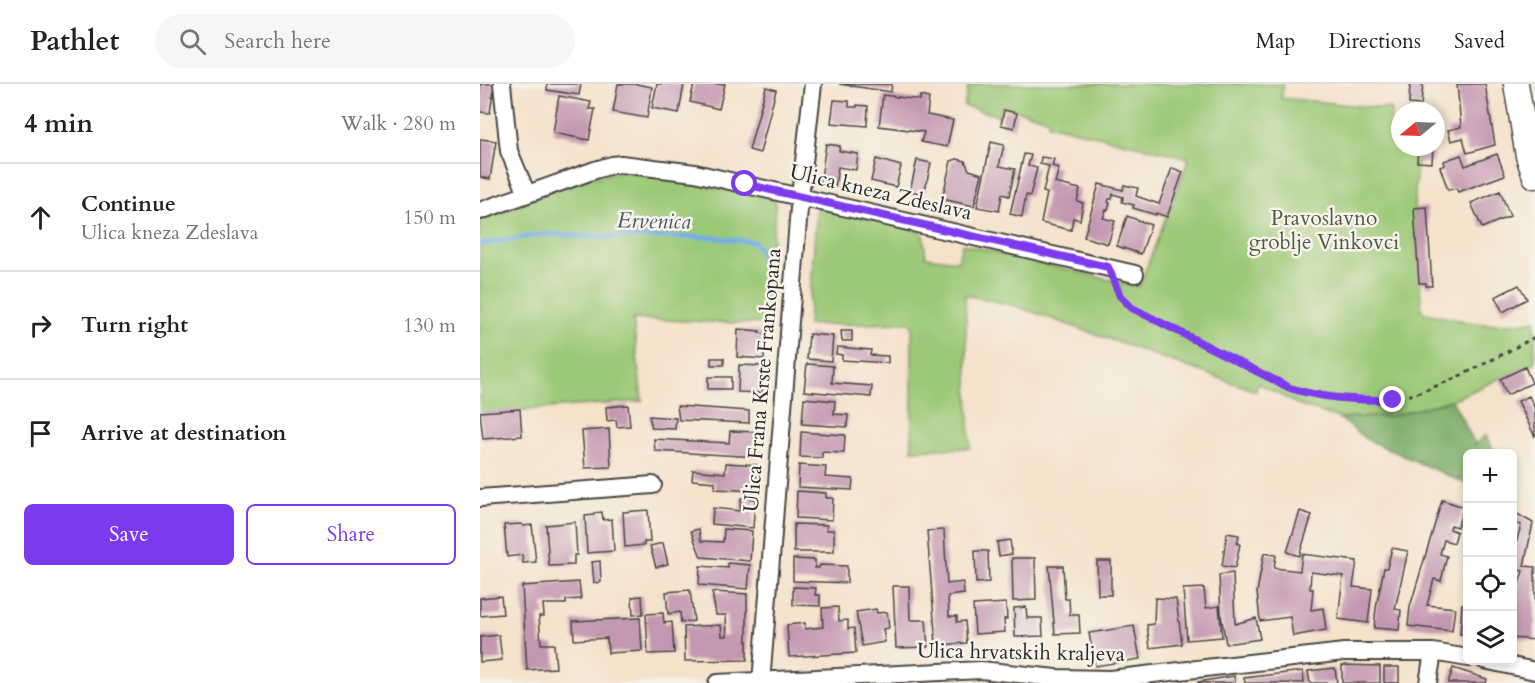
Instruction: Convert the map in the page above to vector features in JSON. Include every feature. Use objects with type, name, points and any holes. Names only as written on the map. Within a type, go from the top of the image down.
[{"type":"main road","points":[[1522,88],[1528,156],[1535,176]]},
{"type":"street","points":[[501,84],[509,151],[527,194]]},
{"type":"street","name":"Ulica Frana Krste Frankopana","points":[[761,682],[800,196],[813,84]]},
{"type":"street","name":"Ulica kneza Zdeslava","points":[[480,211],[603,167],[621,164],[694,173],[1135,273]]},
{"type":"street","points":[[480,498],[653,485]]},
{"type":"street","name":"Ulica hrvatskih kraljeva","points":[[717,683],[981,670],[1110,681],[1344,652],[1433,652],[1463,657]]},
{"type":"street","points":[[1428,683],[1433,652]]},
{"type":"street","points":[[1507,665],[1535,671]]},
{"type":"path","points":[[1108,267],[1120,296],[1132,308],[1290,388],[1311,395],[1393,400],[1451,379],[1535,337]]},
{"type":"green space","name":"Pravoslavno groblje Vinkovci","points":[[969,84],[1284,84],[1281,98],[1391,109],[1389,143],[1391,143],[1391,156],[1417,156],[1414,208],[1422,312],[1492,324],[1535,320],[1535,363],[1452,400],[1391,416],[1339,418],[1301,406],[1258,383],[1256,391],[1013,305],[965,295],[970,448],[912,450],[912,323],[808,325],[817,207],[916,230],[923,234],[926,257],[958,261],[962,244],[1139,287],[1189,158],[1048,124],[1049,119],[1001,106],[999,116],[964,106]]},
{"type":"green space","points":[[618,172],[633,172],[776,199],[765,324],[633,319],[642,401],[480,413],[480,219],[587,179]]},
{"type":"green space","points":[[1452,400],[1475,444],[1486,435],[1493,449],[1463,449],[1463,482],[1366,439],[1339,418],[1391,416]]},
{"type":"building","points":[[480,84],[494,84],[490,113],[480,112]]},
{"type":"building","points":[[547,84],[581,84],[579,95],[547,90]]},
{"type":"building","points":[[618,84],[652,87],[647,118],[613,112]]},
{"type":"building","points":[[657,84],[684,84],[679,113],[652,108]]},
{"type":"building","points":[[694,84],[725,84],[719,109],[690,102]]},
{"type":"building","points":[[839,84],[892,84],[891,92]]},
{"type":"building","points":[[1410,84],[1423,84],[1421,102],[1409,102]]},
{"type":"building","points":[[1457,84],[1485,84],[1495,145],[1467,153],[1463,138],[1451,141],[1448,130],[1461,127]]},
{"type":"building","points":[[766,87],[776,90],[760,153],[749,150]]},
{"type":"building","points":[[883,95],[920,100],[920,96],[929,98],[927,115],[953,120],[947,147],[921,142],[924,132],[879,126]]},
{"type":"building","points":[[559,96],[591,102],[589,109],[595,109],[589,140],[553,133]]},
{"type":"building","points":[[834,100],[849,101],[849,107],[868,106],[867,126],[831,123]]},
{"type":"building","points":[[1004,110],[1017,113],[1014,128],[1001,125]]},
{"type":"building","points":[[480,139],[496,141],[490,179],[480,177]]},
{"type":"building","points":[[991,142],[1004,145],[999,166],[1015,169],[1009,196],[1002,194],[999,211],[977,207]]},
{"type":"building","points":[[826,144],[840,146],[839,151],[858,154],[856,170],[838,167],[835,187],[820,185]]},
{"type":"building","points":[[1024,154],[1031,155],[1028,166],[1037,168],[1030,196],[1026,195],[1022,217],[1010,214]]},
{"type":"building","points":[[1497,154],[1505,175],[1458,192],[1456,188],[1448,190],[1440,167],[1445,165],[1444,161],[1461,155],[1465,166]]},
{"type":"building","points":[[1417,156],[1432,156],[1432,163],[1417,162]]},
{"type":"building","points":[[1041,157],[1054,159],[1052,166],[1059,168],[1055,183],[1080,189],[1077,201],[1083,203],[1080,220],[1073,218],[1071,230],[1041,223],[1047,193],[1043,192],[1049,166],[1040,164]]},
{"type":"building","points":[[876,159],[901,166],[896,187],[871,181]]},
{"type":"building","points":[[957,159],[965,161],[969,170],[982,174],[974,206],[942,199],[951,161]]},
{"type":"building","points":[[917,160],[931,163],[924,194],[910,191]]},
{"type":"building","points":[[1172,168],[1183,172],[1167,217],[1133,208],[1134,205],[1122,202],[1123,197],[1113,194],[1103,218],[1115,221],[1108,244],[1084,237],[1099,184],[1123,190],[1124,185],[1138,188],[1136,196],[1159,204]]},
{"type":"building","points":[[1500,191],[1510,216],[1482,228],[1471,203]]},
{"type":"building","points":[[1427,207],[1432,286],[1419,283],[1414,208]]},
{"type":"building","points":[[1127,216],[1151,225],[1141,254],[1117,246]]},
{"type":"building","points":[[1519,285],[1527,299],[1503,312],[1495,297]]},
{"type":"building","points":[[738,329],[760,331],[759,333],[765,334],[764,359],[737,357]]},
{"type":"building","points":[[841,331],[852,331],[852,341],[842,341]]},
{"type":"building","points":[[809,334],[833,336],[831,361],[807,359]]},
{"type":"building","points":[[837,347],[871,350],[870,355],[888,356],[888,363],[842,360],[842,355],[836,354]]},
{"type":"building","points":[[711,358],[724,358],[724,365],[711,365]]},
{"type":"building","points":[[807,364],[833,366],[832,383],[872,386],[871,397],[804,391]]},
{"type":"building","points":[[739,365],[764,366],[762,393],[738,392]]},
{"type":"building","points":[[1525,367],[1532,383],[1507,395],[1500,379]]},
{"type":"building","points":[[708,377],[731,377],[731,389],[708,389]]},
{"type":"building","points":[[1529,396],[1535,409],[1535,437],[1518,401]]},
{"type":"building","points":[[804,398],[835,401],[834,414],[848,415],[847,427],[802,424]]},
{"type":"building","points":[[628,405],[630,426],[617,427],[616,420],[607,421],[606,407]]},
{"type":"building","points":[[677,406],[749,411],[749,423],[679,420]]},
{"type":"building","points":[[520,409],[522,436],[483,439],[480,412]]},
{"type":"building","points":[[649,416],[676,418],[675,429],[652,428]]},
{"type":"building","points":[[609,429],[611,467],[585,468],[582,431]]},
{"type":"building","points":[[730,431],[758,432],[758,457],[655,451],[654,439],[729,443]]},
{"type":"building","points":[[801,432],[845,435],[844,453],[822,452],[822,458],[800,457]]},
{"type":"building","points":[[726,463],[758,465],[756,491],[715,489],[715,482],[692,480],[693,470],[725,473]]},
{"type":"building","points":[[799,465],[826,467],[825,477],[853,479],[852,490],[798,487]]},
{"type":"building","points":[[797,491],[826,493],[826,498],[833,498],[832,520],[796,518]]},
{"type":"building","points":[[741,498],[755,499],[753,528],[712,524],[713,508],[740,511]]},
{"type":"building","points":[[1442,500],[1463,507],[1457,527],[1451,525],[1450,529],[1457,532],[1454,543],[1444,540],[1440,554],[1447,556],[1441,581],[1434,579],[1427,605],[1455,608],[1452,631],[1408,626],[1410,607]]},
{"type":"building","points":[[648,510],[650,542],[625,547],[623,512]]},
{"type":"building","points":[[1300,511],[1312,515],[1299,556],[1287,552]]},
{"type":"building","points":[[602,512],[603,520],[612,519],[614,551],[587,553],[585,516]]},
{"type":"building","points":[[1517,514],[1533,523],[1524,566],[1535,567],[1535,640],[1517,638],[1517,590],[1523,571],[1517,569],[1517,540],[1521,525],[1517,524]]},
{"type":"building","points":[[575,522],[577,555],[574,555],[574,565],[549,566],[546,525]]},
{"type":"building","points":[[522,524],[523,526],[532,525],[536,562],[523,563],[522,555],[507,557],[504,525]]},
{"type":"building","points":[[794,524],[827,525],[826,530],[834,530],[834,552],[794,552]]},
{"type":"building","points":[[699,529],[701,541],[723,542],[724,529],[752,531],[750,561],[701,557],[691,531]]},
{"type":"building","points":[[944,530],[947,584],[963,582],[964,594],[948,596],[949,616],[957,616],[957,622],[965,621],[967,643],[936,645],[927,531]]},
{"type":"building","points":[[1227,533],[1239,535],[1237,544],[1240,544],[1235,568],[1222,566]]},
{"type":"building","points":[[1010,540],[1012,554],[999,556],[997,542]]},
{"type":"building","points":[[663,543],[668,564],[656,567],[650,546]]},
{"type":"building","points":[[1392,548],[1408,551],[1395,609],[1401,610],[1399,630],[1374,628],[1384,568],[1387,568]]},
{"type":"building","points":[[975,551],[988,551],[989,582],[976,583]]},
{"type":"building","points":[[1264,553],[1276,555],[1274,568],[1300,571],[1302,554],[1357,561],[1353,587],[1372,589],[1368,623],[1338,619],[1343,576],[1311,572],[1310,589],[1313,589],[1311,610],[1323,608],[1326,630],[1293,636],[1290,617],[1260,621],[1257,592]]},
{"type":"building","points":[[1012,558],[1035,558],[1036,600],[1013,601]]},
{"type":"building","points":[[793,559],[815,560],[815,568],[819,568],[820,565],[847,566],[847,583],[793,581]]},
{"type":"building","points":[[600,561],[601,582],[594,583],[592,562]]},
{"type":"building","points":[[1097,561],[1111,561],[1111,595],[1098,595]]},
{"type":"building","points":[[728,563],[750,565],[748,589],[699,585],[700,566],[728,568]]},
{"type":"building","points":[[1049,566],[1063,566],[1065,599],[1069,599],[1070,615],[1079,615],[1080,633],[1055,634]]},
{"type":"building","points":[[1233,573],[1235,624],[1256,618],[1260,639],[1226,644],[1221,615],[1219,575]]},
{"type":"building","points":[[579,582],[581,599],[566,600],[566,604],[543,604],[544,616],[539,616],[541,644],[554,644],[556,668],[527,670],[522,586]]},
{"type":"building","points":[[893,586],[909,586],[910,620],[926,620],[928,647],[896,648]]},
{"type":"building","points":[[793,587],[816,588],[815,595],[820,595],[820,606],[793,605]]},
{"type":"building","points":[[1204,588],[1206,608],[1219,606],[1222,637],[1187,640],[1183,589]]},
{"type":"building","points":[[690,590],[694,621],[681,623],[680,612],[668,614],[666,592]]},
{"type":"building","points":[[712,592],[747,594],[747,660],[685,661],[684,627],[721,625],[722,636],[727,636],[726,615],[716,615]]},
{"type":"building","points":[[501,596],[503,614],[480,616],[480,598]]},
{"type":"building","points":[[642,596],[643,614],[633,615],[632,597]]},
{"type":"building","points":[[1155,598],[1176,599],[1182,644],[1150,648],[1147,625],[1154,624]]},
{"type":"building","points":[[1006,603],[1005,632],[975,634],[973,605]]},
{"type":"building","points":[[1462,604],[1463,604],[1463,634],[1460,634]]},
{"type":"building","points":[[838,607],[839,621],[848,620],[848,629],[854,628],[856,653],[789,657],[787,625],[805,623],[805,629],[823,627],[822,608]]},
{"type":"building","points":[[1026,607],[1027,618],[1042,618],[1043,636],[1015,637],[1014,608]]},
{"type":"building","points":[[876,609],[877,613],[887,612],[889,628],[883,629],[885,642],[862,646],[856,612]]},
{"type":"building","points":[[663,613],[664,623],[672,622],[674,653],[648,654],[646,614]]},
{"type":"building","points":[[640,618],[642,651],[608,653],[607,638],[574,640],[573,621]]},
{"type":"building","points":[[1134,626],[1140,659],[1095,666],[1089,633]]},
{"type":"building","points":[[499,635],[502,660],[480,662],[480,637]]},
{"type":"building","points":[[1342,665],[1380,666],[1380,683],[1342,683]]},
{"type":"building","points":[[1384,667],[1399,667],[1399,683],[1384,683]]},
{"type":"building","points":[[1335,668],[1337,683],[1310,683],[1308,671]]},
{"type":"building","points":[[1453,668],[1487,679],[1486,683],[1448,683]]},
{"type":"building","points":[[1303,671],[1304,683],[1245,683],[1244,678]]},
{"type":"building","points":[[1234,676],[1235,683],[1198,683],[1198,682]]},
{"type":"waterway","name":"Ervenica","points":[[480,244],[546,234],[601,237],[708,237],[754,242],[764,268],[764,314]]},
{"type":"route","points":[[745,184],[1108,267],[1120,296],[1132,308],[1290,388],[1311,395],[1333,398],[1393,400]]}]
